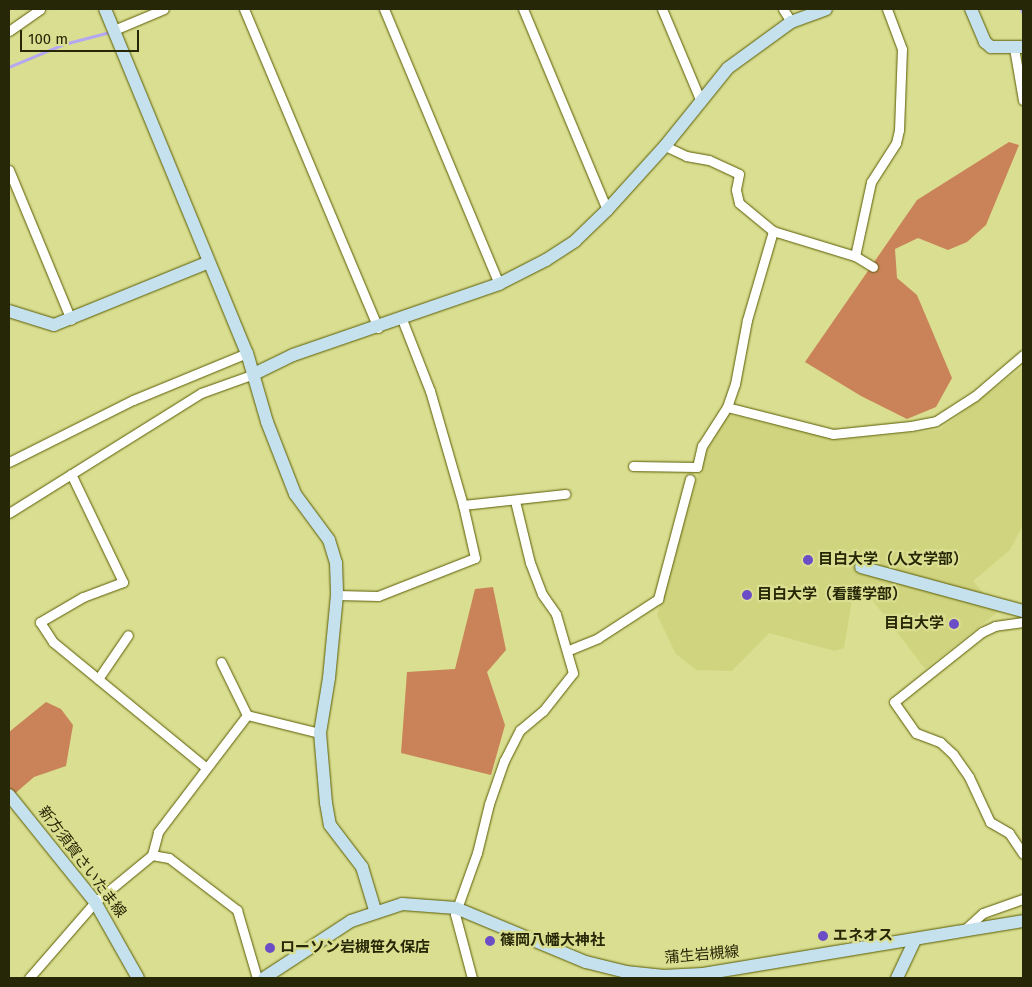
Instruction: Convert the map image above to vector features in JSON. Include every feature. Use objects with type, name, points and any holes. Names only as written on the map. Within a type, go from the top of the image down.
[{"type":"street","points":[[9,31],[40,9]]},
{"type":"street","points":[[105,9],[247,353],[267,422],[295,494],[329,540],[336,563],[337,595],[329,678],[320,733],[330,824],[362,867],[376,910]]},
{"type":"street","points":[[114,30],[164,9]]},
{"type":"street","points":[[244,9],[378,328]]},
{"type":"street","points":[[384,9],[499,284]]},
{"type":"street","points":[[523,9],[607,210]]},
{"type":"street","points":[[662,9],[701,102]]},
{"type":"street","points":[[783,9],[791,22]]},
{"type":"street","points":[[9,513],[201,393],[254,374],[294,356],[378,328],[524,273],[575,241],[607,210],[665,146],[728,68],[791,22],[826,9]]},
{"type":"street","points":[[855,256],[871,182],[896,143],[899,130],[902,49],[886,9]]},
{"type":"street","points":[[971,9],[985,42],[992,47],[1018,47],[1023,100]]},
{"type":"street","points":[[665,146],[686,156],[709,160],[739,174],[736,190],[738,203],[773,231],[855,256],[873,267]]},
{"type":"street","points":[[9,170],[71,320]]},
{"type":"street","points":[[633,466],[697,467],[702,446],[727,407],[739,368],[746,320],[773,231]]},
{"type":"street","points":[[9,311],[54,325],[71,320],[209,262]]},
{"type":"street","points":[[337,595],[378,596],[475,558],[464,506],[430,391],[402,319]]},
{"type":"street","points":[[9,462],[133,400],[247,353]]},
{"type":"street","points":[[727,407],[833,434],[911,426],[936,421],[975,396],[1023,355]]},
{"type":"street","points":[[71,474],[122,582],[83,597],[40,622],[53,642],[205,767]]},
{"type":"street","points":[[568,650],[598,638],[658,599],[690,479]]},
{"type":"street","points":[[464,506],[565,494]]},
{"type":"street","points":[[472,978],[456,908],[504,761],[520,730],[543,711],[573,672],[556,614],[542,594],[530,563],[515,501]]},
{"type":"street","points":[[861,567],[1023,611]]},
{"type":"street","points":[[1023,622],[995,626],[982,632],[894,702],[916,733],[940,742],[953,754],[969,777],[990,822],[1009,833],[1023,854]]},
{"type":"street","points":[[98,678],[128,635]]},
{"type":"street","points":[[222,662],[247,715]]},
{"type":"street","points":[[247,715],[320,733]]},
{"type":"street","points":[[29,978],[95,902],[152,855],[158,832],[205,767],[247,715]]},
{"type":"street","name":"新方須賀さいたま線","points":[[9,795],[95,902],[138,978]]},
{"type":"street","points":[[152,855],[169,858],[237,910],[257,978]]},
{"type":"street","points":[[962,932],[983,913],[1023,899]]},
{"type":"street","name":"蒲生岩槻線","points":[[264,978],[351,921],[376,910],[415,903],[456,908],[570,956],[627,975],[703,974],[1023,922]]},
{"type":"street","points":[[898,978],[915,940]]},
{"type":"shaded area","points":[[1009,142],[1019,145],[986,225],[967,242],[948,250],[918,238],[895,249],[897,278],[917,295],[952,378],[936,407],[907,419],[861,396],[805,362],[917,200]]},
{"type":"shaded area","points":[[1023,367],[1023,525],[1010,550],[973,581],[999,611],[925,669],[864,589],[852,600],[844,648],[835,651],[769,633],[732,671],[696,670],[676,654],[657,615],[703,458],[727,414],[839,440],[939,430]]},
{"type":"shaded area","points":[[493,587],[506,650],[487,672],[505,725],[491,775],[401,753],[407,672],[455,669],[475,589]]},
{"type":"shaded area","points":[[46,702],[61,709],[73,725],[66,766],[34,777],[12,796],[9,791],[9,732]]},
{"type":"waterway","points":[[1021,9],[1023,13]]},
{"type":"waterway","points":[[9,67],[64,44],[110,32]]},
{"type":"place","name":"目白大学（人文学部）","points":[[808,560]]},
{"type":"place","name":"目白大学（看護学部）","points":[[747,595]]},
{"type":"place","name":"目白大学","points":[[954,624]]},
{"type":"place","name":"エネオス","points":[[823,936]]},
{"type":"place","name":"篠岡八幡大神社","points":[[490,941]]},
{"type":"place","name":"ローソン岩槻笹久保店","points":[[270,948]]}]
